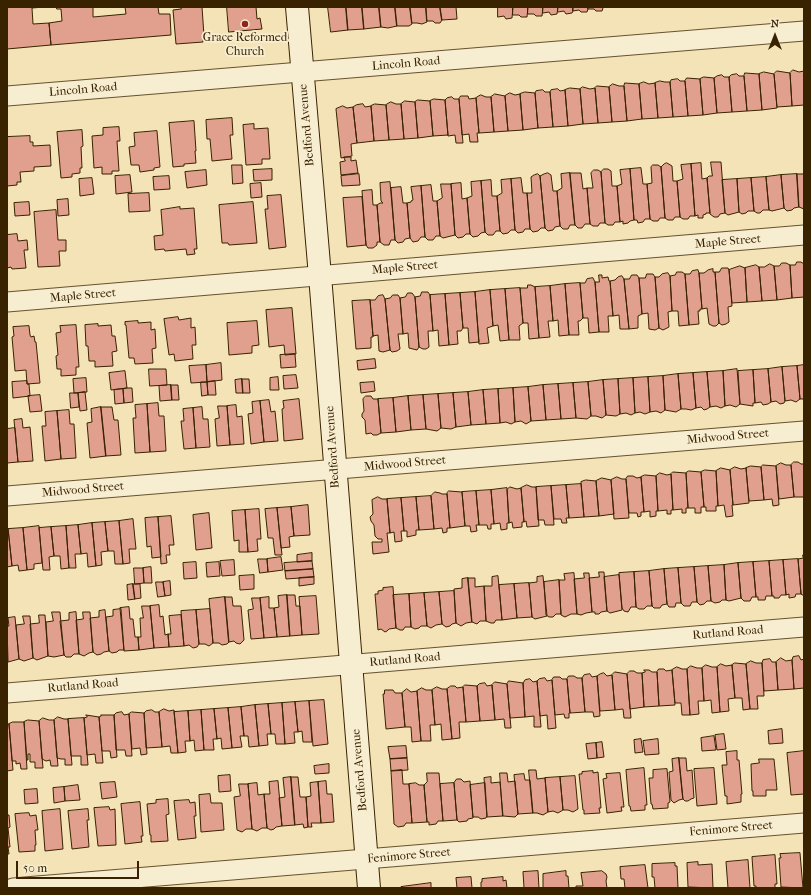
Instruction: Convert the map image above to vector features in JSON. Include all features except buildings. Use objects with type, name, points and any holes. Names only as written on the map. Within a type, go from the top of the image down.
[{"type":"street","name":"Bedford Avenue","points":[[297,7],[369,888]]},
{"type":"street","name":"Lincoln Road","points":[[7,96],[804,31]]},
{"type":"street","name":"Maple Street","points":[[7,302],[804,236]]},
{"type":"street","name":"Midwood Street","points":[[7,496],[804,431]]},
{"type":"street","name":"Rutland Road","points":[[7,693],[804,627]]},
{"type":"street","name":"Fenimore Street","points":[[13,888],[804,823]]},
{"type":"place","name":"Grace Reformed Church","points":[[245,24]]}]
